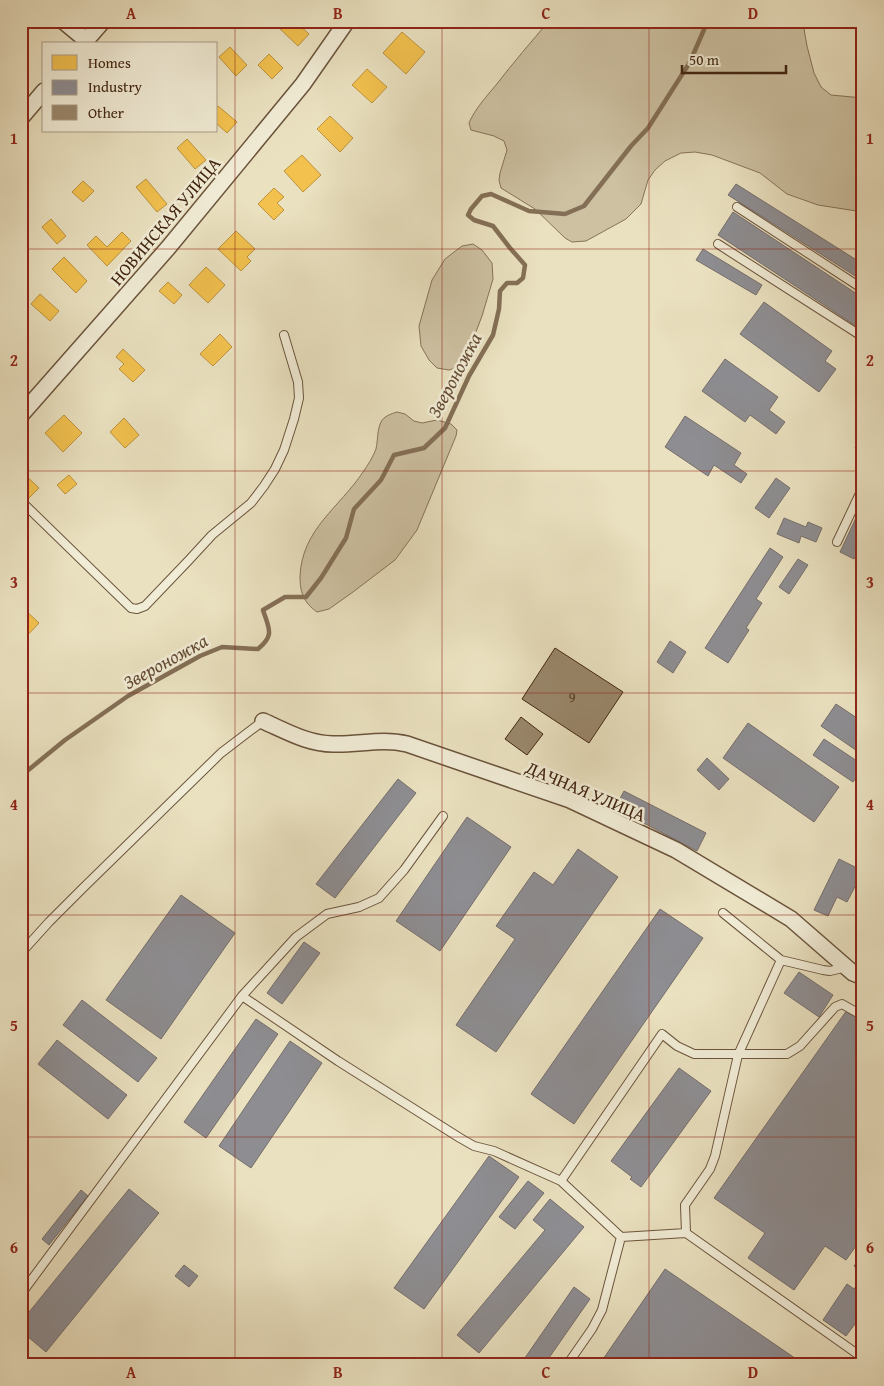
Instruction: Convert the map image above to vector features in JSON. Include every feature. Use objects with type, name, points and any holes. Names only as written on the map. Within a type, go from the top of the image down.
[{"type":"street","points":[[63,21],[84,42],[103,21]]},
{"type":"street","name":"НОВИНСКАЯ УЛИЦА","points":[[21,415],[168,248],[303,84],[346,21]]},
{"type":"street","points":[[21,118],[42,93]]},
{"type":"street","name":"ДАЧНАЯ УЛИЦА","points":[[263,721],[307,740],[322,744],[378,741],[401,742],[570,800],[684,854],[791,919],[853,973],[863,977]]},
{"type":"lane","points":[[737,207],[863,289]]},
{"type":"lane","points":[[718,244],[863,337]]},
{"type":"lane","points":[[21,501],[131,608],[136,610],[145,606],[212,535],[251,503],[275,469],[284,450],[299,398],[298,382],[284,335]]},
{"type":"lane","points":[[837,542],[863,487]]},
{"type":"lane","points":[[21,953],[83,888],[221,753],[263,721]]},
{"type":"lane","points":[[21,1294],[242,996],[296,937],[327,914],[359,906],[379,898],[404,870],[444,816]]},
{"type":"lane","points":[[723,913],[781,960],[830,971],[847,967]]},
{"type":"lane","points":[[686,1233],[685,1205],[703,1180],[716,1156],[738,1055],[781,960]]},
{"type":"lane","points":[[242,996],[338,1061],[460,1138],[474,1146],[494,1151],[562,1181],[621,1236],[686,1233],[863,1358]]},
{"type":"lane","points":[[562,1181],[662,1034],[677,1046],[694,1054],[787,1054],[800,1046],[835,1007],[842,1004],[863,1016]]},
{"type":"lane","points":[[567,1365],[592,1329],[602,1310],[621,1236]]},
{"type":"shaded area","points":[[549,21],[807,21],[804,29],[807,46],[814,73],[821,87],[831,95],[863,98],[863,212],[818,205],[787,194],[760,173],[712,155],[695,152],[681,153],[665,161],[655,170],[648,180],[641,204],[626,219],[586,241],[572,242],[565,238],[535,209],[501,188],[500,173],[507,150],[504,141],[494,136],[471,130],[469,123],[481,103]]},
{"type":"shaded area","points":[[473,244],[482,250],[492,263],[493,279],[482,316],[466,358],[456,368],[449,370],[437,368],[429,360],[421,346],[419,326],[432,280],[445,259],[462,246]]},
{"type":"shaded area","points":[[397,412],[422,423],[437,420],[451,424],[457,430],[456,436],[417,530],[395,560],[329,609],[317,612],[305,600],[301,587],[302,559],[307,545],[324,520],[354,485],[370,461],[376,449],[382,420]]},
{"type":"building: Homes","points":[[281,21],[305,21],[300,26],[309,34],[298,46],[277,26]]},
{"type":"building: Homes","points":[[402,32],[425,52],[406,74],[383,53]]},
{"type":"building: Homes","points":[[230,47],[247,65],[236,76],[219,57]]},
{"type":"building: Homes","points":[[269,54],[283,68],[272,79],[258,65]]},
{"type":"building: Homes","points":[[367,69],[387,87],[372,103],[352,85]]},
{"type":"building: Homes","points":[[218,106],[237,122],[227,133],[218,125]]},
{"type":"building: Homes","points":[[330,116],[353,138],[340,152],[317,129]]},
{"type":"building: Homes","points":[[187,139],[206,160],[195,169],[177,148]]},
{"type":"building: Homes","points":[[302,155],[321,175],[303,192],[284,171]]},
{"type":"building: Homes","points":[[146,179],[167,204],[157,212],[136,187]]},
{"type":"building: Homes","points":[[83,181],[94,191],[83,202],[72,192]]},
{"type":"building: Homes","points":[[274,188],[284,197],[277,203],[284,210],[274,220],[258,204]]},
{"type":"building: Homes","points":[[51,219],[66,236],[57,244],[42,227]]},
{"type":"building: Homes","points":[[236,231],[255,249],[247,257],[251,261],[241,271],[218,249]]},
{"type":"building: Homes","points":[[122,232],[131,241],[107,266],[87,245],[96,236],[107,247]]},
{"type":"building: Homes","points":[[64,257],[87,281],[76,293],[52,269]]},
{"type":"building: Homes","points":[[206,267],[225,285],[208,303],[189,285]]},
{"type":"building: Homes","points":[[168,282],[182,295],[174,304],[159,291]]},
{"type":"building: Homes","points":[[40,294],[59,311],[50,321],[31,304]]},
{"type":"building: Homes","points":[[220,334],[232,347],[213,366],[200,354]]},
{"type":"building: Homes","points":[[123,349],[145,370],[133,382],[119,369],[124,364],[116,357]]},
{"type":"building: Homes","points":[[64,415],[82,433],[63,452],[45,433]]},
{"type":"building: Homes","points":[[124,418],[139,435],[125,448],[110,432]]},
{"type":"building: Homes","points":[[21,471],[39,488],[28,499],[21,493]]},
{"type":"building: Homes","points":[[69,475],[77,484],[65,494],[57,485]]},
{"type":"building: Homes","points":[[24,609],[39,623],[23,640],[21,639],[21,613]]},
{"type":"building: Industry","points":[[736,184],[863,264],[863,281],[728,195]]},
{"type":"building: Industry","points":[[733,212],[863,298],[862,330],[718,235]]},
{"type":"building: Industry","points":[[703,249],[762,285],[756,295],[696,260]]},
{"type":"building: Industry","points":[[764,302],[832,351],[825,361],[836,369],[819,392],[740,334]]},
{"type":"building: Industry","points":[[725,359],[778,397],[769,410],[785,422],[776,434],[750,415],[745,422],[702,391]]},
{"type":"building: Industry","points":[[685,416],[741,453],[734,465],[747,474],[741,483],[714,465],[708,476],[665,447]]},
{"type":"building: Industry","points":[[863,430],[863,452],[855,448]]},
{"type":"building: Industry","points":[[776,478],[790,488],[769,518],[755,508]]},
{"type":"building: Industry","points":[[863,503],[863,540],[854,559],[840,552]]},
{"type":"building: Industry","points":[[784,518],[806,527],[808,522],[822,528],[816,542],[801,536],[799,543],[777,534]]},
{"type":"building: Industry","points":[[770,548],[783,557],[756,599],[762,603],[746,628],[749,630],[728,663],[705,648]]},
{"type":"building: Industry","points":[[798,559],[808,565],[789,594],[779,587]]},
{"type":"building: Industry","points":[[670,641],[686,652],[673,673],[657,662]]},
{"type":"building: Industry","points":[[836,704],[863,722],[863,755],[821,726]]},
{"type":"building: Industry","points":[[748,723],[839,787],[814,822],[723,758]]},
{"type":"building: Industry","points":[[824,739],[863,765],[863,768],[853,782],[813,755]]},
{"type":"building: Industry","points":[[707,758],[729,779],[719,790],[697,770]]},
{"type":"building: Industry","points":[[398,779],[416,793],[335,898],[316,884]]},
{"type":"building: Industry","points":[[624,791],[706,833],[697,851],[615,808]]},
{"type":"building: Industry","points":[[467,817],[511,847],[440,951],[396,921]]},
{"type":"building: Industry","points":[[578,849],[618,877],[496,1052],[456,1025],[515,939],[496,926],[534,872],[553,885]]},
{"type":"building: Industry","points":[[839,859],[863,871],[847,902],[837,897],[828,916],[814,910]]},
{"type":"building: Industry","points":[[181,895],[235,933],[161,1039],[106,1000]]},
{"type":"building: Industry","points":[[660,909],[703,938],[574,1124],[531,1094]]},
{"type":"building: Industry","points":[[863,929],[863,942],[858,940]]},
{"type":"building: Industry","points":[[304,942],[320,953],[282,1004],[267,993]]},
{"type":"building: Industry","points":[[799,972],[833,995],[819,1017],[784,993]]},
{"type":"building: Industry","points":[[82,1000],[157,1058],[138,1082],[63,1025]]},
{"type":"building: Industry","points":[[847,1010],[863,1022],[863,1236],[846,1260],[825,1246],[794,1290],[748,1258],[765,1233],[714,1198]]},
{"type":"building: Industry","points":[[256,1019],[278,1034],[206,1138],[184,1122]]},
{"type":"building: Industry","points":[[57,1040],[127,1095],[108,1119],[38,1064]]},
{"type":"building: Industry","points":[[290,1041],[322,1063],[251,1168],[219,1146]]},
{"type":"building: Industry","points":[[679,1068],[711,1091],[641,1187],[630,1179],[632,1177],[611,1161]]},
{"type":"building: Industry","points":[[489,1156],[519,1177],[424,1309],[394,1288]]},
{"type":"building: Industry","points":[[528,1181],[544,1193],[515,1229],[499,1217]]},
{"type":"building: Industry","points":[[129,1189],[159,1213],[46,1352],[21,1331],[21,1322]]},
{"type":"building: Industry","points":[[81,1190],[88,1196],[49,1245],[42,1239]]},
{"type":"building: Industry","points":[[550,1199],[584,1227],[479,1353],[457,1335],[545,1230],[533,1220]]},
{"type":"building: Industry","points":[[863,1254],[863,1272],[854,1266]]},
{"type":"building: Industry","points":[[184,1265],[198,1276],[189,1287],[175,1276]]},
{"type":"building: Industry","points":[[665,1269],[805,1365],[599,1365]]},
{"type":"building: Industry","points":[[863,1276],[863,1313],[846,1336],[823,1320],[847,1284],[854,1289]]},
{"type":"building: Industry","points":[[574,1287],[590,1299],[544,1365],[520,1365]]},
{"type":"building: Other","points":[[555,648],[623,692],[589,743],[522,699]]},
{"type":"building: Other","points":[[521,717],[543,734],[527,755],[505,739]]},
{"type":"waterway","name":"Звероножка","points":[[21,776],[65,740],[128,696],[200,656],[222,647],[258,649],[267,640],[269,627],[263,610],[285,597],[306,597],[321,578],[346,538],[354,509],[381,480],[394,455],[424,448],[445,428],[469,376],[493,335],[499,309],[500,291],[507,283],[517,283],[523,278],[525,265],[493,226],[474,220],[468,215],[471,209],[482,196],[491,194],[529,211],[565,214],[584,206],[631,146],[648,128],[690,62],[706,25],[725,21]]}]
